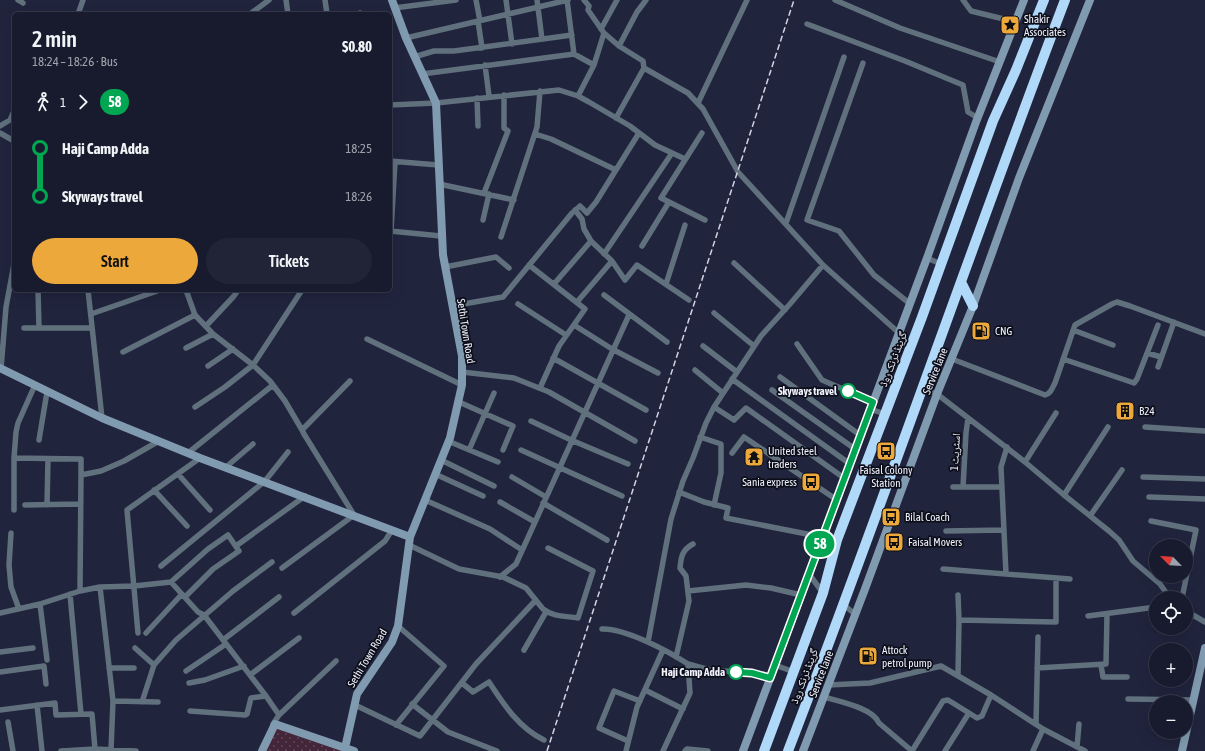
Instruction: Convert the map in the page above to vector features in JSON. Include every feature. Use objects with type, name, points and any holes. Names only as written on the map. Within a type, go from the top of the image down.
[{"type":"highway","points":[[993,121],[1038,0]]},
{"type":"highway","name":"گرینڈ ٹرنک روڈ","points":[[764,751],[823,594],[837,540],[993,121],[1016,70],[1044,0]]},
{"type":"highway","name":"گرینڈ ٹرنک روڈ","points":[[788,751],[844,605],[1035,78],[1065,0]]},
{"type":"highway","points":[[1017,131],[1037,89],[1071,0]]},
{"type":"highway","points":[[961,282],[973,306]]},
{"type":"street","points":[[79,12],[83,0]]},
{"type":"street","points":[[253,12],[269,0]]},
{"type":"street","points":[[286,0],[288,12]]},
{"type":"street","points":[[325,0],[327,12]]},
{"type":"street","points":[[393,4],[456,0]]},
{"type":"street","points":[[476,0],[482,48]]},
{"type":"street","points":[[506,0],[512,44]]},
{"type":"street","points":[[536,0],[542,38]]},
{"type":"street","points":[[406,38],[568,0],[574,54]]},
{"type":"street","points":[[584,0],[589,6],[588,10],[603,31],[619,46],[644,61],[644,68],[616,118]]},
{"type":"street","points":[[578,96],[594,65],[603,31],[617,0]]},
{"type":"street","points":[[619,46],[637,12],[646,0]]},
{"type":"street","points":[[698,103],[747,0]]},
{"type":"street","points":[[835,0],[906,30],[1000,62]]},
{"type":"street","points":[[963,0],[971,11],[1016,22]]},
{"type":"street","points":[[743,751],[978,118],[1024,0]]},
{"type":"street","name":"Service lane","points":[[803,751],[856,615],[937,394],[973,306],[1019,178],[1090,0]]},
{"type":"street","name":"Sethi Town Road","points":[[346,748],[357,694],[392,642],[398,626],[410,541],[448,441],[462,385],[462,356],[445,267],[442,236],[436,103],[414,57],[393,4]]},
{"type":"street","points":[[807,24],[905,61],[963,85],[968,112],[978,118]]},
{"type":"street","points":[[414,57],[434,52],[482,48],[572,34]]},
{"type":"street","points":[[422,74],[574,54],[594,65]]},
{"type":"street","points":[[786,223],[844,57]]},
{"type":"street","points":[[863,64],[807,220],[839,231],[874,275],[909,303]]},
{"type":"street","points":[[485,65],[489,96]]},
{"type":"street","points":[[644,68],[688,93],[698,103],[703,109],[738,172],[823,265],[899,333]]},
{"type":"street","points":[[392,105],[436,103],[489,96],[559,90],[578,96],[616,118],[655,145],[685,159]]},
{"type":"street","points":[[501,237],[538,126],[540,91]]},
{"type":"street","points":[[483,220],[486,193],[508,131],[504,128],[504,95]]},
{"type":"street","points":[[477,98],[478,126]]},
{"type":"street","points":[[0,126],[10,120],[12,116]]},
{"type":"street","points":[[452,306],[503,297],[575,210],[580,206],[587,213],[639,133]]},
{"type":"street","points":[[702,133],[661,198],[704,220]]},
{"type":"street","points":[[535,134],[551,139],[616,170]]},
{"type":"street","points":[[0,135],[12,140]]},
{"type":"street","points":[[604,254],[672,153]]},
{"type":"street","points":[[392,185],[393,162],[438,165]]},
{"type":"street","points":[[439,184],[514,200]]},
{"type":"street","points":[[642,246],[669,202]]},
{"type":"street","points":[[575,210],[582,219],[584,229],[591,241],[612,261],[625,280],[638,265],[689,300]]},
{"type":"street","points":[[666,284],[685,225]]},
{"type":"street","points":[[392,231],[442,236]]},
{"type":"street","points":[[554,284],[591,241]]},
{"type":"street","points":[[445,267],[496,257],[509,268]]},
{"type":"street","points":[[927,258],[941,264]]},
{"type":"street","points":[[577,302],[612,261]]},
{"type":"street","points":[[734,263],[785,310]]},
{"type":"street","points":[[529,265],[585,309],[558,346],[540,388]]},
{"type":"street","points":[[648,642],[672,518],[679,492],[714,407],[761,336],[823,265]]},
{"type":"street","points":[[12,275],[6,307],[0,369],[102,418],[200,458],[265,481],[392,530],[459,569],[500,577],[526,588],[546,612],[554,615],[578,618],[593,572],[548,548]]},
{"type":"street","points":[[38,292],[39,328]]},
{"type":"street","points":[[88,292],[102,418]]},
{"type":"street","points":[[91,314],[154,292]]},
{"type":"street","points":[[187,292],[195,315],[213,334],[253,365],[273,385],[285,401],[354,515]]},
{"type":"street","points":[[206,326],[237,292]]},
{"type":"street","points":[[195,407],[225,387],[253,365],[301,292]]},
{"type":"street","points":[[604,295],[667,342]]},
{"type":"street","points":[[952,359],[1045,395],[1051,391],[1073,330],[1078,323],[1117,302],[1205,334]]},
{"type":"street","points":[[518,304],[566,335]]},
{"type":"street","points":[[714,313],[754,346]]},
{"type":"street","points":[[123,352],[195,315]]},
{"type":"street","points":[[500,577],[516,564],[629,315]]},
{"type":"street","points":[[1158,367],[1174,322]]},
{"type":"street","points":[[574,325],[612,350],[658,374]]},
{"type":"street","points":[[1063,359],[1134,383],[1137,379],[1158,325]]},
{"type":"street","points":[[24,328],[92,328]]},
{"type":"street","points":[[1073,330],[1113,345]]},
{"type":"street","points":[[186,348],[213,334]]},
{"type":"street","points":[[367,340],[462,385]]},
{"type":"street","points":[[797,344],[822,380],[885,414]]},
{"type":"street","points":[[703,346],[737,372]]},
{"type":"street","points":[[208,366],[233,349]]},
{"type":"street","points":[[1147,353],[1161,358]]},
{"type":"street","points":[[553,358],[597,384],[646,410]]},
{"type":"street","points":[[695,370],[723,393]]},
{"type":"street","points":[[462,372],[514,378],[540,388],[585,411],[635,441]]},
{"type":"street","points":[[780,377],[860,435]]},
{"type":"street","points":[[732,379],[850,464]]},
{"type":"street","points":[[302,430],[350,381]]},
{"type":"street","points":[[14,510],[14,458],[18,423],[35,385]]},
{"type":"street","points":[[188,453],[273,385]]},
{"type":"street","points":[[923,388],[937,394],[1007,447],[1109,531],[1119,540],[1133,561],[1160,584],[1165,591]]},
{"type":"street","points":[[772,390],[855,449]]},
{"type":"street","points":[[39,440],[47,392]]},
{"type":"street","points":[[470,450],[494,393]]},
{"type":"street","points":[[458,402],[513,426],[503,450]]},
{"type":"street","points":[[714,407],[734,420],[746,408],[844,478]]},
{"type":"street","points":[[1025,462],[1056,413]]},
{"type":"street","name":"اسٹریٹ 1","points":[[963,487],[968,418]]},
{"type":"street","points":[[531,421],[628,464]]},
{"type":"street","points":[[1145,426],[1205,431]]},
{"type":"street","points":[[1064,495],[1108,427]]},
{"type":"street","points":[[732,453],[744,437],[837,500]]},
{"type":"street","points":[[700,438],[721,444],[721,474],[714,505]]},
{"type":"street","points":[[81,475],[101,471],[124,461],[159,441]]},
{"type":"street","points":[[448,441],[498,462]]},
{"type":"street","points":[[226,467],[253,444]]},
{"type":"street","points":[[1006,574],[1001,467],[1007,447]]},
{"type":"street","points":[[521,450],[622,496]]},
{"type":"street","points":[[161,566],[265,481],[288,452]]},
{"type":"street","points":[[14,458],[81,459],[80,591]]},
{"type":"street","points":[[47,505],[48,458]]},
{"type":"street","points":[[138,633],[127,510],[200,458]]},
{"type":"street","points":[[441,460],[494,486]]},
{"type":"street","points":[[1090,516],[1122,470]]},
{"type":"street","points":[[178,474],[210,510]]},
{"type":"street","points":[[435,474],[483,496]]},
{"type":"street","points":[[512,477],[544,500],[607,540]]},
{"type":"street","points":[[1143,477],[1205,479]]},
{"type":"street","points":[[953,487],[1002,487]]},
{"type":"street","points":[[154,490],[187,526]]},
{"type":"street","points":[[679,492],[714,505],[728,508],[726,518],[821,539],[837,540]]},
{"type":"street","points":[[236,546],[305,496]]},
{"type":"street","points":[[1149,497],[1205,499]]},
{"type":"street","points":[[425,500],[490,530],[522,550]]},
{"type":"street","points":[[500,502],[535,522]]},
{"type":"street","points":[[25,505],[80,504]]},
{"type":"street","points":[[282,568],[354,515]]},
{"type":"street","points":[[1151,521],[1196,530],[1183,591]]},
{"type":"street","points":[[294,613],[385,541],[392,530]]},
{"type":"street","points":[[946,531],[1004,530]]},
{"type":"street","points":[[11,534],[9,565],[11,587],[19,609]]},
{"type":"street","points":[[0,614],[40,604],[80,591],[100,587],[134,586],[171,582],[208,549],[228,535],[239,551],[213,569],[183,595],[146,633]]},
{"type":"street","points":[[676,657],[689,601],[686,576],[680,568],[681,556],[687,547],[693,544]]},
{"type":"street","points":[[142,702],[154,665],[176,640],[233,591],[272,562]]},
{"type":"street","points":[[943,569],[1070,579]]},
{"type":"street","points":[[809,574],[823,594]]},
{"type":"street","points":[[959,620],[1056,622],[1056,578]]},
{"type":"street","points":[[171,582],[198,612],[204,615],[244,666],[279,715]]},
{"type":"street","points":[[688,591],[746,585],[771,588],[801,595]]},
{"type":"street","points":[[100,587],[113,701],[111,750]]},
{"type":"street","points":[[70,594],[81,714]]},
{"type":"street","points":[[958,595],[958,676]]},
{"type":"street","points":[[186,671],[225,642],[279,597]]},
{"type":"street","points":[[355,705],[420,736],[476,664],[536,600]]},
{"type":"street","points":[[40,604],[47,660]]},
{"type":"street","points":[[844,605],[856,615]]},
{"type":"street","points":[[1088,616],[1149,608]]},
{"type":"street","points":[[524,650],[546,612]]},
{"type":"street","points":[[1037,668],[1104,665],[1106,663],[1106,614]]},
{"type":"street","points":[[1193,615],[1205,622]]},
{"type":"street","points":[[396,724],[444,666],[398,626]]},
{"type":"street","points":[[602,629],[610,629],[648,642],[688,664],[710,670],[752,673],[770,678]]},
{"type":"street","points":[[1036,724],[1038,637]]},
{"type":"street","points":[[250,675],[299,638]]},
{"type":"street","points":[[0,652],[33,648]]},
{"type":"street","points":[[135,648],[154,665]]},
{"type":"street","points":[[1193,704],[1205,648]]},
{"type":"street","points":[[626,751],[640,701],[663,650]]},
{"type":"street","points":[[262,751],[273,724],[279,715],[336,661]]},
{"type":"street","points":[[663,751],[690,693],[688,664]]},
{"type":"street","points":[[775,665],[794,672]]},
{"type":"street","points":[[1101,665],[1103,677],[1127,677]]},
{"type":"street","points":[[0,672],[44,666],[46,684]]},
{"type":"street","points":[[189,683],[206,680],[244,666]]},
{"type":"street","points":[[828,685],[870,684],[941,666],[991,695],[1043,729],[1085,751]]},
{"type":"street","points":[[109,668],[134,668]]},
{"type":"street","points":[[462,683],[473,692],[489,682],[516,719],[531,733],[544,740]]},
{"type":"street","points":[[645,690],[683,709]]},
{"type":"street","points":[[628,741],[599,728],[614,691],[640,701]]},
{"type":"street","points":[[824,697],[856,706],[872,714],[877,719],[878,723],[912,751],[943,701],[948,700],[977,718],[982,716],[991,695]]},
{"type":"street","points":[[190,711],[245,715],[247,714],[251,698],[266,696]]},
{"type":"street","points":[[1128,699],[1194,700]]},
{"type":"street","points":[[113,701],[158,702]]},
{"type":"street","points":[[0,710],[55,703],[56,715],[92,714],[95,749]]},
{"type":"street","points":[[412,704],[448,732],[497,751]]},
{"type":"street","points":[[37,705],[42,751]]},
{"type":"street","points":[[945,751],[969,713]]},
{"type":"street","points":[[8,722],[13,751]]},
{"type":"street","points":[[273,724],[354,751]]},
{"type":"street","points":[[1077,747],[1079,724]]},
{"type":"street","points":[[1033,751],[1043,729]]},
{"type":"street","points":[[1182,751],[1185,739]]},
{"type":"street","points":[[61,751],[95,749],[136,751]]},
{"type":"street","points":[[685,751],[686,749],[708,751]]},
{"type":"shaded area","points":[[273,724],[353,751],[263,751]]},
{"type":"railway","points":[[547,751],[794,0]]},
{"type":"bus line","name":"58","points":[[736,672],[752,673],[770,678],[873,402],[848,391]]},
{"type":"place","name":"Shakir Associates","points":[[1010,25]]},
{"type":"place","name":"CNG","points":[[981,331]]},
{"type":"place","name":"Skyways travel","points":[[848,391]]},
{"type":"place","name":"B24","points":[[1125,411]]},
{"type":"place","name":"Faisal Colony Station","points":[[886,451]]},
{"type":"place","name":"United steel traders","points":[[754,457]]},
{"type":"place","name":"Sania express","points":[[811,482]]},
{"type":"place","name":"Bilal Coach","points":[[891,517]]},
{"type":"place","name":"Faisal Movers","points":[[894,542]]},
{"type":"place","name":"Attock petrol pump","points":[[868,656]]},
{"type":"place","name":"Haji Camp Adda","points":[[736,672]]}]
